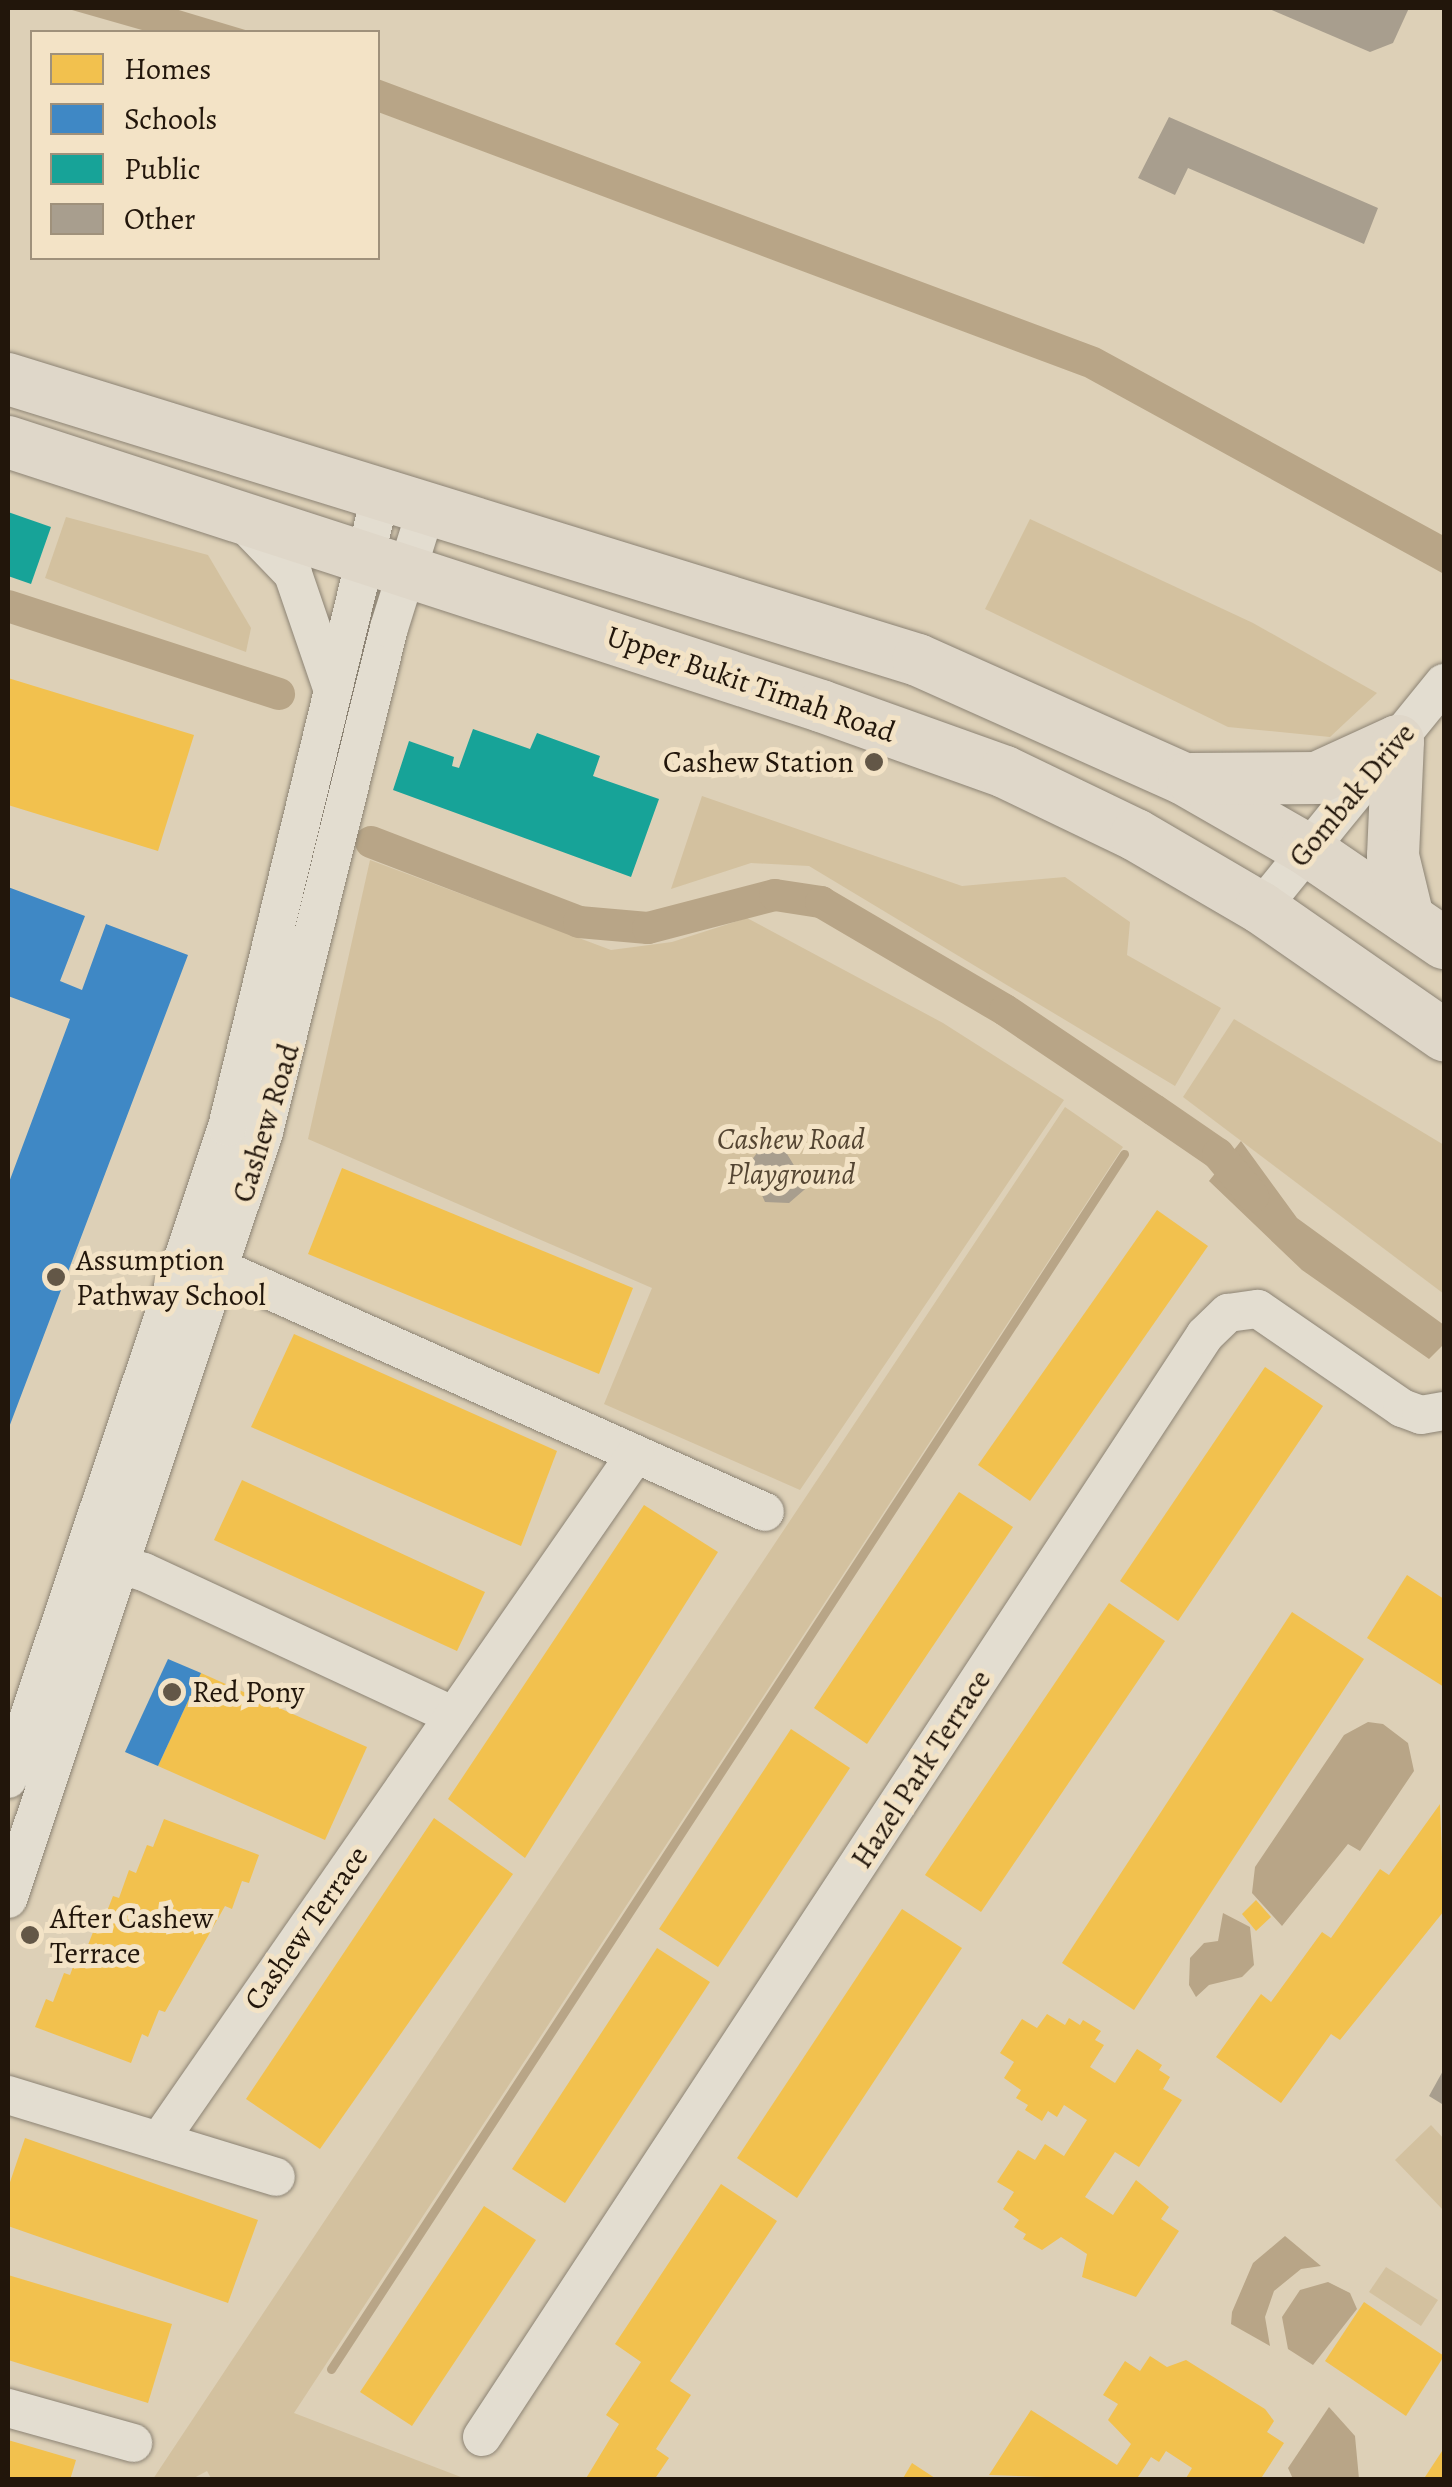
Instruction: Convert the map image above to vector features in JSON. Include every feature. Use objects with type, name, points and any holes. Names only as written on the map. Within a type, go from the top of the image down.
[{"type":"highway","points":[[8,379],[828,629],[1036,708],[1184,779],[1306,849],[1426,931]]},
{"type":"highway","name":"Upper Bukit Timah Road","points":[[8,442],[386,562],[821,706],[1005,772],[1136,835],[1261,908],[1444,1035]]},
{"type":"highway","points":[[821,706],[804,672],[813,641],[828,629]]},
{"type":"highway","points":[[1184,779],[1317,778],[1398,741],[1394,856],[1426,931]]},
{"type":"street","name":"Cashew Road","points":[[8,1779],[185,1253],[256,1026],[332,688],[386,562],[404,500]]},
{"type":"street","points":[[230,511],[293,574],[332,688]]},
{"type":"street","name":"Cashew Road","points":[[8,1899],[220,1268],[292,1038],[352,776],[386,562]]},
{"type":"street","name":"Gombak Drive","points":[[1261,908],[1444,683]]},
{"type":"street","points":[[185,1253],[765,1512]]},
{"type":"street","name":"Hazel Park Terrace","points":[[482,2436],[1205,1335],[1228,1314],[1258,1309],[1402,1408],[1420,1415],[1444,1410]]},
{"type":"street","name":"Cashew Terrace","points":[[159,2141],[635,1455]]},
{"type":"street","points":[[81,1553],[118,1564],[452,1715]]},
{"type":"street","points":[[8,2095],[276,2177]]},
{"type":"street","points":[[8,2408],[132,2443]]},
{"type":"green space","points":[[66,517],[208,555],[251,628],[246,652],[45,578]]},
{"type":"green space","points":[[1030,519],[1253,623],[1377,693],[1330,737],[1228,727],[985,609]]},
{"type":"green space","points":[[702,796],[962,886],[1065,877],[1130,922],[1127,955],[1221,1008],[1175,1086],[809,866],[751,863],[671,889]]},
{"type":"green space","name":"Cashew Road Playground","points":[[370,860],[611,950],[672,942],[747,918],[943,1023],[1064,1100],[800,1490],[604,1404],[652,1288],[308,1139]]},
{"type":"green space","points":[[1234,1019],[1444,1145],[1444,1294],[1183,1097]]},
{"type":"green space","points":[[1065,1107],[1123,1147],[294,2413],[466,2479],[212,2480],[207,2471],[192,2479],[153,2479]]},
{"type":"green space","points":[[1431,2125],[1444,2139],[1444,2211],[1395,2160]]},
{"type":"green space","points":[[1386,2267],[1438,2300],[1421,2326],[1369,2292]]},
{"type":"shaded area","points":[[65,8],[172,8],[245,30],[142,30]]},
{"type":"shaded area","points":[[380,80],[1099,348],[1444,536],[1444,574],[1085,377],[380,113]]},
{"type":"shaded area","points":[[1241,1141],[1297,1218],[1444,1325],[1444,1344],[1429,1359],[1302,1270],[1209,1181]]},
{"type":"shaded area","points":[[1368,1722],[1383,1724],[1408,1743],[1414,1771],[1360,1851],[1348,1844],[1282,1926],[1252,1893],[1255,1867],[1344,1735]]},
{"type":"shaded area","points":[[1223,1913],[1250,1927],[1254,1965],[1242,1977],[1209,1985],[1196,1997],[1189,1985],[1190,1958],[1204,1943],[1218,1941]]},
{"type":"shaded area","points":[[1285,2236],[1321,2266],[1301,2269],[1274,2291],[1265,2317],[1270,2346],[1231,2324],[1232,2312],[1253,2263]]},
{"type":"shaded area","points":[[1328,2282],[1350,2293],[1357,2309],[1313,2365],[1288,2349],[1282,2317],[1300,2290]]},
{"type":"shaded area","points":[[1329,2407],[1355,2436],[1359,2479],[1293,2479],[1288,2468]]},
{"type":"building: Homes","points":[[8,678],[194,735],[158,851],[8,805]]},
{"type":"building: Homes","points":[[342,1168],[633,1288],[599,1374],[308,1254]]},
{"type":"building: Homes","points":[[1157,1210],[1208,1246],[1030,1501],[978,1465]]},
{"type":"building: Homes","points":[[294,1334],[557,1451],[521,1546],[251,1427]]},
{"type":"building: Homes","points":[[1265,1367],[1323,1406],[1178,1621],[1120,1581]]},
{"type":"building: Homes","points":[[242,1480],[485,1592],[457,1651],[214,1540]]},
{"type":"building: Homes","points":[[959,1492],[1013,1527],[867,1744],[814,1708]]},
{"type":"building: Homes","points":[[644,1505],[718,1552],[525,1858],[448,1799]]},
{"type":"building: Homes","points":[[1407,1575],[1444,1599],[1444,1687],[1367,1638]]},
{"type":"building: Homes","points":[[1109,1603],[1165,1641],[981,1912],[925,1875]]},
{"type":"building: Homes","points":[[1292,1612],[1364,1659],[1134,2010],[1062,1963]]},
{"type":"building: Homes","points":[[201,1673],[367,1747],[325,1840],[158,1766]]},
{"type":"building: Homes","points":[[791,1729],[850,1768],[718,1967],[659,1929]]},
{"type":"building: Homes","points":[[1440,1804],[1444,1911],[1340,2040],[1331,2034],[1281,2103],[1216,2057],[1261,1994],[1271,2002],[1322,1932],[1331,1938],[1380,1869],[1389,1875]]},
{"type":"building: Homes","points":[[434,1818],[513,1874],[320,2149],[246,2099]]},
{"type":"building: Homes","points":[[164,1819],[259,1855],[249,1883],[242,1881],[232,1909],[225,1906],[165,2012],[159,2010],[148,2037],[142,2034],[131,2063],[35,2027],[46,1999],[53,2002],[64,1973],[70,1975],[80,1948],[86,1950],[97,1922],[102,1924],[113,1896],[119,1898],[129,1870],[136,1873],[147,1845],[153,1847]]},
{"type":"building: Homes","points":[[1256,1900],[1271,1917],[1256,1931],[1242,1914]]},
{"type":"building: Homes","points":[[902,1909],[962,1948],[797,2198],[737,2158]]},
{"type":"building: Homes","points":[[657,1948],[710,1982],[565,2203],[512,2169]]},
{"type":"building: Homes","points":[[1047,2014],[1065,2025],[1069,2018],[1080,2025],[1083,2020],[1101,2031],[1095,2040],[1104,2045],[1090,2067],[1115,2083],[1137,2049],[1162,2065],[1159,2070],[1170,2077],[1163,2089],[1182,2100],[1139,2167],[1115,2152],[1085,2197],[1113,2215],[1136,2180],[1169,2207],[1161,2219],[1179,2231],[1136,2297],[1082,2277],[1087,2254],[1061,2237],[1042,2250],[1023,2239],[1026,2234],[1014,2227],[1019,2220],[1003,2209],[1014,2192],[997,2182],[1018,2150],[1035,2160],[1045,2144],[1064,2156],[1087,2120],[1064,2105],[1057,2117],[1048,2111],[1042,2121],[1025,2110],[1028,2105],[1016,2098],[1021,2090],[1004,2078],[1014,2062],[1000,2053],[1022,2019],[1037,2028]]},
{"type":"building: Homes","points":[[25,2138],[258,2220],[228,2303],[8,2226],[8,2188]]},
{"type":"building: Homes","points":[[721,2184],[777,2221],[670,2381],[691,2395],[656,2449],[669,2458],[654,2480],[585,2480],[619,2424],[606,2415],[641,2362],[615,2344]]},
{"type":"building: Homes","points":[[484,2206],[536,2240],[412,2426],[360,2392]]},
{"type":"building: Homes","points":[[8,2275],[172,2324],[148,2403],[8,2360]]},
{"type":"building: Homes","points":[[1364,2302],[1444,2356],[1406,2416],[1325,2361]]},
{"type":"building: Homes","points":[[1150,2356],[1167,2367],[1186,2360],[1265,2409],[1274,2421],[1267,2432],[1284,2443],[1260,2480],[1185,2480],[1192,2468],[1166,2451],[1159,2462],[1151,2457],[1136,2480],[989,2475],[1031,2410],[1117,2465],[1131,2444],[1108,2420],[1118,2404],[1103,2395],[1125,2361],[1140,2371]]},
{"type":"building: Homes","points":[[8,2440],[76,2460],[70,2480],[8,2480]]},
{"type":"building: Homes","points":[[1444,2448],[1444,2480],[1423,2480]]},
{"type":"building: Homes","points":[[912,2463],[938,2480],[902,2480]]},
{"type":"building: Schools","name":"Assumption Pathway School","points":[[8,887],[85,916],[60,981],[82,990],[106,924],[188,955],[8,1430],[8,1185],[70,1019],[8,996]]},
{"type":"building: Schools","points":[[168,1659],[201,1673],[158,1766],[125,1752]]},
{"type":"building: Public","points":[[8,512],[51,527],[31,584],[8,576]]},
{"type":"building: Public","points":[[473,729],[530,749],[537,733],[600,756],[593,776],[659,799],[631,877],[393,790],[409,741],[454,757],[452,766],[459,768]]},
{"type":"building: Other","points":[[1267,8],[1409,8],[1393,43],[1370,52]]},
{"type":"building: Other","points":[[1169,117],[1378,208],[1364,244],[1188,168],[1175,195],[1138,178]]},
{"type":"building: Other","points":[[760,1149],[784,1149],[795,1167],[818,1166],[819,1177],[789,1203],[765,1202],[748,1165]]},
{"type":"building: Other","points":[[1444,2069],[1444,2099],[1442,2104],[1429,2096]]},
{"type":"waterway","points":[[8,606],[279,694]]},
{"type":"waterway","points":[[371,842],[579,922],[648,928],[775,895],[821,902],[1005,1010],[1154,1110],[1218,1154],[1253,1196]]},
{"type":"waterway","points":[[331,2369],[1124,1154]]},
{"type":"place","name":"Cashew Station","points":[[874,762]]},
{"type":"place","name":"Assumption Pathway School","points":[[56,1277]]},
{"type":"place","name":"Red Pony","points":[[172,1692]]},
{"type":"place","name":"After Cashew Terrace","points":[[30,1935]]}]
